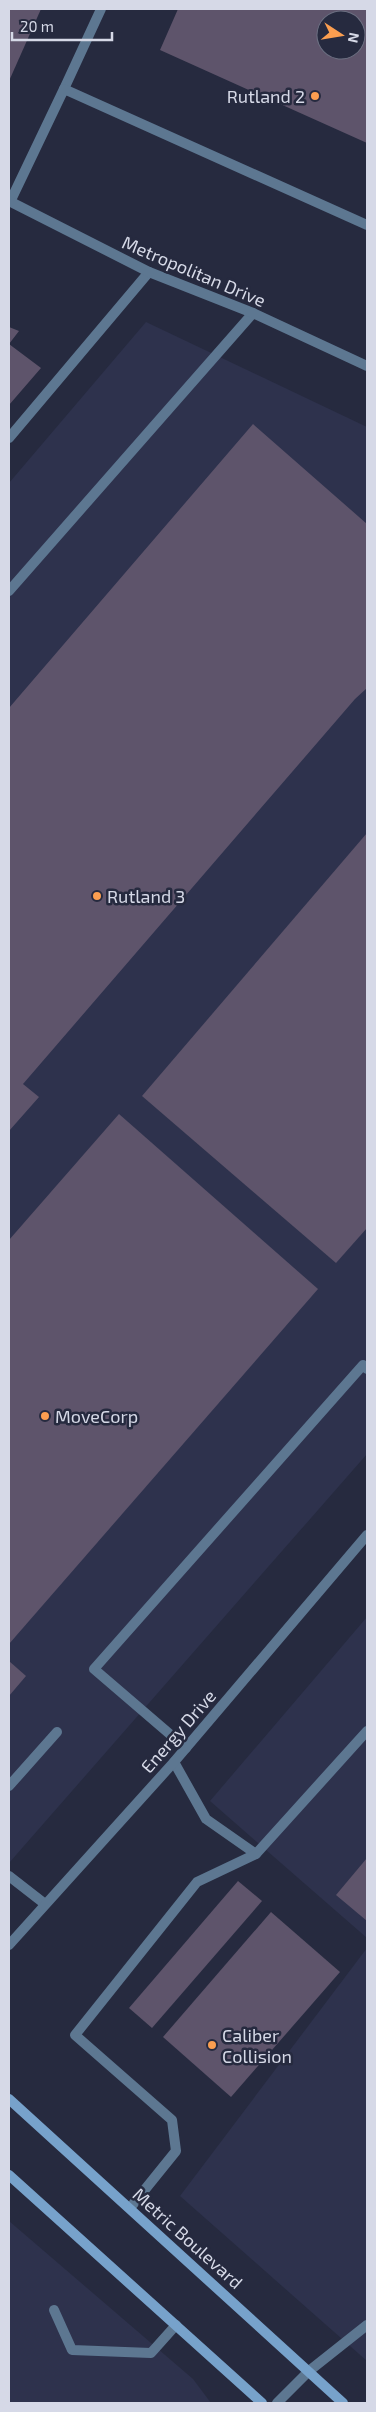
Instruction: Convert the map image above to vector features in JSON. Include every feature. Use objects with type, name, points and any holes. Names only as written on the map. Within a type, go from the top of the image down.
[{"type":"main road","name":"Metric Boulevard","points":[[9,2099],[344,2403]]},
{"type":"main road","points":[[9,2175],[262,2403]]},
{"type":"street","points":[[10,201],[101,9]]},
{"type":"street","points":[[64,89],[367,225]]},
{"type":"street","name":"Metropolitan Drive","points":[[10,201],[149,272],[252,313],[367,366]]},
{"type":"street","points":[[9,438],[149,272]]},
{"type":"street","points":[[9,591],[252,313]]},
{"type":"street","points":[[186,1748],[94,1669],[363,1365],[367,1369]]},
{"type":"street","name":"Energy Drive","points":[[9,1945],[174,1762],[367,1535]]},
{"type":"street","points":[[130,2208],[176,2151],[172,2120],[75,2035],[197,1882],[256,1854],[367,1731]]},
{"type":"street","points":[[9,1786],[57,1732]]},
{"type":"street","points":[[174,1762],[206,1819],[256,1854]]},
{"type":"street","points":[[9,1876],[45,1904]]},
{"type":"street","points":[[54,2310],[72,2350],[151,2353],[176,2325]]},
{"type":"street","points":[[277,2403],[309,2371],[367,2325]]},
{"type":"shaded area","points":[[146,322],[367,427],[367,1454],[9,1863],[9,483]]},
{"type":"shaded area","points":[[367,1617],[367,1938],[210,1801]]},
{"type":"shaded area","points":[[367,1948],[367,2361],[180,2196]]},
{"type":"shaded area","points":[[9,2221],[193,2379],[211,2403],[9,2403]]},
{"type":"building","points":[[9,9],[41,9],[9,81]]},
{"type":"building","name":"Rutland 2","points":[[178,9],[367,9],[367,143],[160,50]]},
{"type":"building","points":[[9,327],[19,331],[9,344]]},
{"type":"building","points":[[9,344],[41,368],[9,405]]},
{"type":"building","name":"Rutland 3","points":[[253,424],[367,524],[367,688],[355,699],[23,1084],[39,1097],[9,1131],[9,708]]},
{"type":"building","points":[[367,833],[367,1228],[336,1263],[142,1096]]},
{"type":"building","points":[[119,1114],[318,1289],[9,1644],[9,1240]]},
{"type":"building","points":[[9,1661],[26,1676],[9,1696]]},
{"type":"building","points":[[367,1858],[367,1921],[336,1895]]},
{"type":"building","points":[[238,1881],[262,1901],[152,2028],[129,2008]]},
{"type":"building","points":[[271,1912],[340,1972],[231,2097],[163,2037]]},
{"type":"place","name":"Rutland 2","points":[[315,96]]},
{"type":"place","name":"Rutland 3","points":[[97,896]]},
{"type":"place","name":"MoveCorp","points":[[45,1416]]},
{"type":"place","name":"Caliber Collision","points":[[212,2045]]}]
